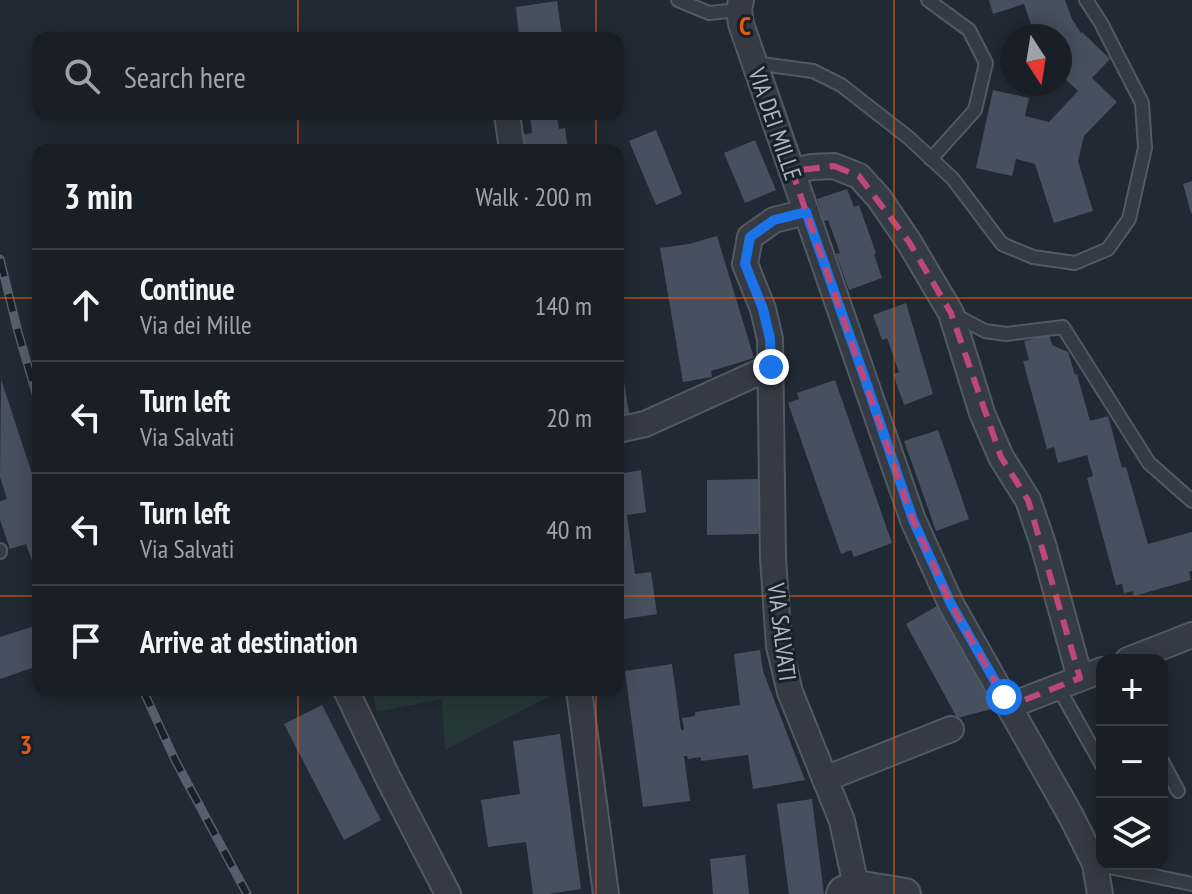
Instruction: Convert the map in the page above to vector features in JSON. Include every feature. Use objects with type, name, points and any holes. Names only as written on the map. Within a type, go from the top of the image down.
[{"type":"street","name":"VIA DEI MILLE","points":[[740,5],[741,24],[754,63],[913,520],[951,604],[1071,816],[1095,864],[1100,894]]},
{"type":"street","points":[[508,120],[511,144]]},
{"type":"street","points":[[792,171],[834,166],[859,176],[879,198],[951,313],[982,413],[1001,457],[1028,500],[1080,678],[1009,706]]},
{"type":"street","name":"VIA SALVATI","points":[[806,212],[774,220],[750,237],[745,264],[763,309],[770,339],[773,558],[779,646],[790,692],[842,821],[851,891]]},
{"type":"street","points":[[624,429],[645,424],[771,367]]},
{"type":"street","points":[[1143,654],[1192,635]]},
{"type":"street","points":[[349,696],[448,894]]},
{"type":"street","points":[[580,696],[606,894]]},
{"type":"street","points":[[825,779],[951,729]]},
{"type":"street","points":[[851,891],[905,894]]},
{"type":"lane","name":"VIA DEI MILLE","points":[[678,0],[709,13],[740,5]]},
{"type":"lane","points":[[928,0],[969,30],[986,63],[975,110],[931,159]]},
{"type":"lane","points":[[754,63],[813,71],[841,85],[909,138],[953,179],[1002,244],[1033,257],[1075,263],[1108,249],[1129,219],[1145,148],[1142,103],[1086,0]]},
{"type":"lane","points":[[951,313],[985,331],[1006,334],[1063,327],[1149,463],[1192,501]]},
{"type":"lane","points":[[1080,678],[1096,741]]},
{"type":"lane","points":[[1168,772],[1178,791]]},
{"type":"lane","points":[[1095,864],[1192,884]]},
{"type":"highlighted area","points":[[834,166],[859,176],[909,242],[951,313],[1001,457],[1028,500],[1080,678],[1009,706],[951,604],[913,520],[792,171]]},
{"type":"shaded area","points":[[373,696],[548,697],[445,750],[442,699],[377,712]]},
{"type":"building","points":[[989,0],[1065,0],[1081,33],[1110,59],[1092,78],[1117,102],[1084,136],[1078,161],[1093,211],[1054,223],[1035,164],[1016,159],[1012,176],[976,168],[993,90],[1000,92],[1000,96],[1029,98],[1025,116],[1049,122],[1078,91],[1072,85],[1072,24],[1031,24],[1024,4],[993,14]]},
{"type":"building","points":[[557,1],[562,32],[518,32],[516,7]]},
{"type":"building","points":[[531,120],[558,120],[559,129],[565,128],[567,144],[523,144],[522,135],[532,133]]},
{"type":"building","points":[[656,130],[682,194],[656,205],[629,141]]},
{"type":"building","points":[[755,140],[776,190],[745,203],[724,153]]},
{"type":"building","points":[[1192,181],[1192,213],[1191,213],[1183,184]]},
{"type":"building","points":[[847,189],[854,207],[859,205],[882,278],[849,290],[836,254],[840,253],[817,199]]},
{"type":"building","points":[[717,236],[754,358],[711,371],[712,377],[683,382],[660,248]]},
{"type":"building","points":[[906,303],[933,394],[904,405],[893,374],[899,372],[887,338],[882,340],[873,315]]},
{"type":"building","points":[[1048,330],[1052,345],[1068,352],[1090,421],[1108,416],[1148,544],[1192,532],[1191,580],[1134,596],[1133,591],[1124,593],[1122,584],[1116,585],[1087,478],[1093,476],[1087,455],[1058,463],[1054,447],[1047,449],[1023,361],[1029,360],[1024,341],[1037,338],[1036,334]]},
{"type":"building","points":[[1,379],[32,474],[32,560],[26,544],[10,549],[0,520],[0,501],[7,499],[0,477]]},
{"type":"building","points":[[835,380],[892,543],[854,557],[851,550],[841,554],[788,403],[799,399],[797,393]]},
{"type":"building","points":[[624,382],[630,418],[624,418]]},
{"type":"building","points":[[938,430],[969,519],[936,531],[904,441]]},
{"type":"building","points":[[641,470],[646,512],[627,515],[635,574],[651,572],[657,614],[624,619],[624,473]]},
{"type":"building","points":[[759,479],[759,534],[707,535],[707,480]]},
{"type":"building","points":[[937,606],[996,708],[957,718],[906,624]]},
{"type":"building","points":[[32,627],[32,668],[0,679],[0,637]]},
{"type":"building","points":[[760,650],[763,671],[805,780],[753,789],[748,755],[701,761],[701,757],[688,759],[684,756],[690,801],[643,807],[625,671],[672,664],[681,730],[684,730],[682,718],[695,716],[695,712],[740,705],[734,654]]},
{"type":"building","points":[[322,705],[381,820],[344,840],[284,724]]},
{"type":"building","points":[[560,734],[581,889],[533,894],[526,842],[488,847],[481,800],[520,794],[513,741]]},
{"type":"building","points":[[812,799],[824,894],[789,894],[777,804]]},
{"type":"building","points":[[745,855],[749,894],[713,894],[710,859]]},
{"type":"railway","points":[[0,259],[32,380]]},
{"type":"railway","points":[[146,696],[175,760],[247,894]]},
{"type":"route","points":[[771,367],[770,339],[763,309],[745,264],[750,237],[774,220],[806,212],[913,520],[951,604],[1004,697]]}]
